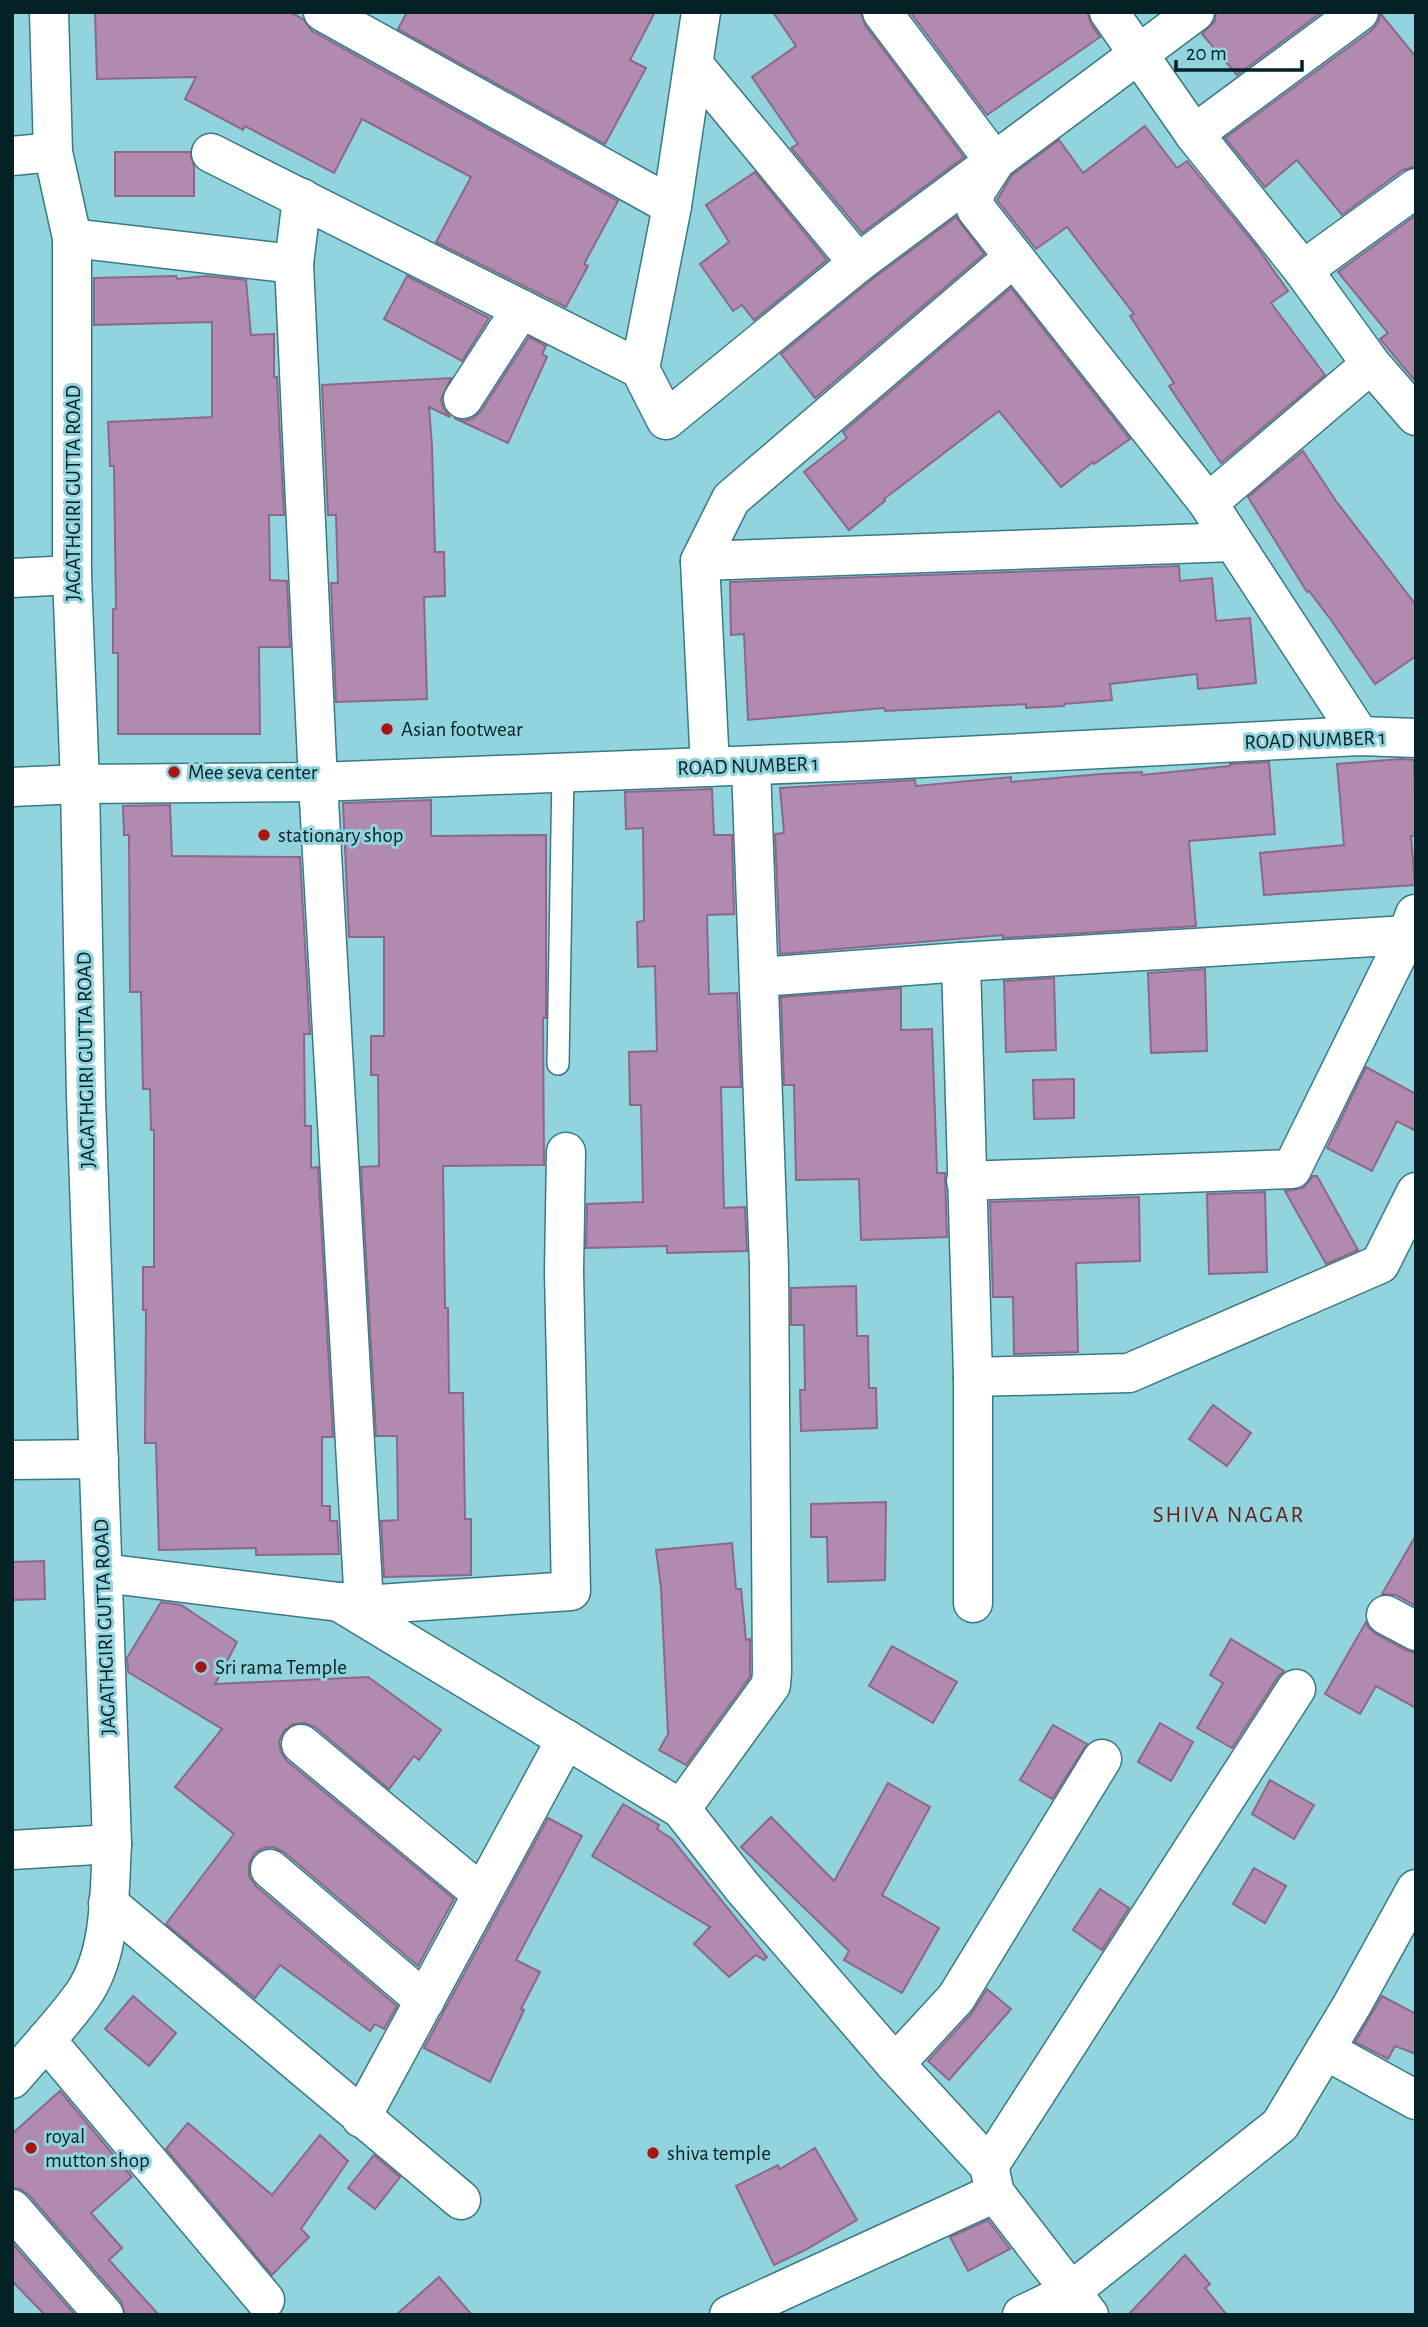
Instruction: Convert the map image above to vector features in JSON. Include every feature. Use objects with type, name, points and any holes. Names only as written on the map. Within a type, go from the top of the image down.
[{"type":"street","name":"JAGATHGIRI GUTTA ROAD","points":[[12,2080],[83,1995],[89,1983],[103,1946],[112,1844],[86,1097],[80,784],[72,575],[72,238],[52,152],[49,12]]},
{"type":"street","points":[[323,12],[672,206]]},
{"type":"street","points":[[640,369],[672,206],[701,12]]},
{"type":"street","points":[[882,12],[995,162]]},
{"type":"street","points":[[1109,12],[1194,134],[1303,270],[1371,364],[1414,411]]},
{"type":"street","points":[[211,153],[640,369],[666,420],[858,263],[1195,12]]},
{"type":"street","points":[[1194,134],[1359,12]]},
{"type":"street","points":[[694,65],[858,263]]},
{"type":"street","points":[[12,156],[52,152]]},
{"type":"street","points":[[995,162],[974,194],[976,209],[1208,503],[1360,736]]},
{"type":"street","points":[[1303,270],[1416,188]]},
{"type":"street","points":[[302,198],[294,264],[351,1603]]},
{"type":"street","points":[[72,238],[294,264]]},
{"type":"street","points":[[710,767],[700,561],[731,499],[1014,257]]},
{"type":"street","points":[[463,399],[521,309]]},
{"type":"street","points":[[1208,503],[1371,364]]},
{"type":"street","points":[[700,561],[1233,542]]},
{"type":"street","points":[[12,578],[72,575]]},
{"type":"street","name":"ROAD NUMBER 1","points":[[12,787],[318,782],[751,766],[1360,736],[1416,738]]},
{"type":"street","points":[[681,1809],[771,1685],[772,1672],[769,1266],[751,766]]},
{"type":"street","points":[[760,977],[1411,924]]},
{"type":"street","points":[[966,1181],[1292,1169],[1411,924]]},
{"type":"street","points":[[961,962],[973,1377],[973,1603]]},
{"type":"street","points":[[103,1573],[351,1603],[570,1591],[564,1272],[566,1152]]},
{"type":"street","points":[[973,1377],[1129,1373],[1380,1264],[1416,1192]]},
{"type":"street","points":[[12,1460],[99,1459]]},
{"type":"street","points":[[351,1603],[681,1809],[743,1888],[992,2180],[1080,2303]]},
{"type":"street","points":[[729,2315],[992,2180],[1296,1689]]},
{"type":"street","points":[[362,2118],[566,1739]]},
{"type":"street","points":[[301,1744],[482,1894]]},
{"type":"street","points":[[895,2064],[956,1997],[1102,1759]]},
{"type":"street","points":[[12,1850],[112,1844]]},
{"type":"street","points":[[270,1869],[425,2001]]},
{"type":"street","points":[[108,1903],[461,2200]]},
{"type":"street","points":[[1022,2315],[1080,2303],[1280,2124],[1410,1914]]},
{"type":"street","points":[[46,2040],[265,2300]]},
{"type":"street","points":[[1325,2050],[1416,2100]]},
{"type":"street","points":[[12,2209],[104,2315]]},
{"type":"lane","points":[[558,1064],[563,772]]},
{"type":"building","points":[[95,12],[290,12],[303,19],[312,31],[618,201],[584,264],[588,266],[566,307],[436,242],[471,177],[362,119],[334,173],[245,126],[243,130],[185,99],[196,77],[97,79]]},
{"type":"building","points":[[407,12],[655,12],[630,60],[646,68],[605,144],[398,29]]},
{"type":"building","points":[[773,12],[861,12],[865,25],[964,157],[862,233],[791,148],[798,144],[752,77],[796,46]]},
{"type":"building","points":[[910,12],[1087,12],[1100,37],[987,115]]},
{"type":"building","points":[[1216,12],[1322,12],[1237,75],[1202,34],[1215,21]]},
{"type":"building","points":[[1380,13],[1416,57],[1416,166],[1403,170],[1342,215],[1297,160],[1265,187],[1225,138],[1372,30],[1379,21]]},
{"type":"building","points":[[1145,126],[1177,168],[1187,161],[1257,247],[1288,291],[1271,303],[1325,375],[1221,463],[1169,386],[1174,383],[1130,316],[1134,314],[1067,227],[1036,249],[997,200],[1012,175],[1059,140],[1083,173]]},
{"type":"building","points":[[115,152],[190,152],[194,167],[194,196],[115,196]]},
{"type":"building","points":[[755,172],[827,260],[754,320],[742,305],[733,311],[700,264],[729,242],[706,205]]},
{"type":"building","points":[[1416,215],[1416,382],[1380,339],[1388,333],[1338,272]]},
{"type":"building","points":[[956,217],[984,254],[815,398],[781,354],[871,280]]},
{"type":"building","points":[[176,276],[177,279],[206,276],[246,280],[251,335],[274,334],[274,377],[277,377],[284,515],[269,515],[270,580],[287,581],[290,647],[259,647],[260,734],[118,734],[118,653],[113,653],[113,609],[116,609],[114,466],[110,466],[108,422],[212,417],[212,322],[94,325],[94,278]]},
{"type":"building","points":[[407,276],[489,318],[462,361],[384,319]]},
{"type":"building","points":[[1011,288],[1130,439],[1094,464],[1093,462],[1061,487],[999,411],[884,499],[885,501],[849,530],[804,472],[847,438],[843,432]]},
{"type":"building","points":[[529,337],[546,346],[542,354],[547,357],[508,443],[454,418],[463,421],[472,419],[481,411]]},
{"type":"building","points":[[451,378],[441,399],[443,408],[450,417],[429,407],[435,552],[444,552],[445,596],[424,597],[427,699],[336,702],[331,583],[338,583],[336,515],[328,515],[322,385]]},
{"type":"building","points":[[1303,451],[1336,501],[1416,605],[1416,656],[1375,684],[1331,620],[1309,591],[1307,592],[1248,497]]},
{"type":"building","points":[[1179,566],[1180,581],[1212,578],[1216,621],[1250,618],[1256,683],[1198,689],[1197,674],[1110,684],[1112,700],[1064,706],[1026,708],[1026,704],[885,711],[884,708],[748,720],[744,634],[731,635],[730,582]]},
{"type":"building","points":[[1414,760],[1416,836],[1411,836],[1415,885],[1264,895],[1260,853],[1344,845],[1337,764]]},
{"type":"building","points":[[1269,762],[1275,834],[1189,841],[1196,926],[1003,938],[1003,935],[780,954],[775,834],[784,833],[780,788],[915,780],[916,786],[1011,777],[1011,782],[1101,774],[1142,772],[1142,775]]},
{"type":"building","points":[[712,789],[714,835],[732,835],[734,914],[707,915],[709,994],[737,993],[741,1087],[721,1087],[724,1208],[745,1207],[747,1251],[667,1253],[667,1246],[586,1248],[587,1204],[643,1202],[641,1105],[630,1105],[629,1052],[657,1051],[655,966],[638,967],[637,922],[644,921],[643,828],[626,829],[625,792]]},
{"type":"building","points":[[431,800],[431,836],[546,835],[544,1165],[443,1166],[449,1393],[463,1393],[465,1519],[471,1519],[471,1575],[384,1577],[381,1521],[398,1520],[397,1436],[376,1436],[361,1167],[379,1166],[378,1075],[371,1075],[371,1036],[384,1036],[384,937],[349,937],[343,803]]},
{"type":"building","points":[[170,805],[172,856],[300,857],[310,1034],[304,1034],[305,1126],[311,1126],[311,1168],[318,1167],[333,1437],[322,1437],[322,1506],[330,1506],[330,1521],[337,1521],[339,1554],[256,1555],[256,1548],[159,1550],[156,1443],[145,1443],[146,1310],[143,1310],[143,1267],[154,1267],[154,1130],[151,1130],[150,1089],[143,1089],[141,992],[130,992],[129,835],[124,835],[123,806]]},
{"type":"building","points":[[1205,969],[1207,1051],[1151,1053],[1148,973]]},
{"type":"building","points":[[1054,978],[1056,1050],[1006,1052],[1004,981]]},
{"type":"building","points":[[901,988],[901,1030],[932,1029],[937,1173],[945,1173],[947,1237],[861,1240],[859,1179],[796,1180],[794,1085],[784,1085],[781,997]]},
{"type":"building","points":[[1366,1067],[1416,1094],[1416,1131],[1397,1121],[1372,1171],[1327,1148]]},
{"type":"building","points":[[1074,1079],[1074,1118],[1034,1119],[1033,1080]]},
{"type":"building","points":[[1313,1176],[1317,1176],[1358,1250],[1326,1264],[1285,1191],[1303,1188]]},
{"type":"building","points":[[1265,1192],[1267,1272],[1209,1274],[1207,1194]]},
{"type":"building","points":[[1139,1197],[1140,1261],[1076,1263],[1078,1352],[1014,1354],[1013,1297],[993,1297],[990,1202]]},
{"type":"building","points":[[856,1286],[857,1336],[868,1336],[869,1388],[876,1388],[877,1428],[801,1431],[800,1390],[805,1390],[804,1325],[791,1325],[791,1288]]},
{"type":"building","points":[[1213,1405],[1251,1433],[1227,1466],[1189,1439]]},
{"type":"building","points":[[886,1502],[885,1580],[828,1582],[827,1537],[811,1537],[811,1504]]},
{"type":"building","points":[[1416,1535],[1416,1606],[1396,1595],[1382,1594]]},
{"type":"building","points":[[732,1543],[736,1589],[741,1589],[746,1640],[750,1639],[750,1677],[686,1765],[659,1750],[668,1734],[661,1588],[656,1550]]},
{"type":"building","points":[[44,1561],[45,1599],[12,1600],[12,1562]]},
{"type":"building","points":[[161,1602],[181,1605],[237,1642],[215,1684],[368,1677],[441,1730],[419,1760],[414,1756],[389,1789],[315,1727],[305,1723],[293,1724],[284,1731],[279,1741],[281,1752],[287,1761],[454,1899],[418,1966],[284,1852],[273,1847],[263,1848],[254,1854],[249,1864],[249,1876],[256,1886],[397,2006],[384,2029],[375,2024],[370,2031],[280,1965],[255,1998],[166,1924],[234,1834],[175,1787],[222,1729],[128,1672],[127,1658]]},
{"type":"building","points":[[1366,1622],[1376,1634],[1416,1653],[1416,1708],[1376,1686],[1360,1714],[1325,1694]]},
{"type":"building","points":[[1231,1639],[1284,1671],[1232,1748],[1197,1728],[1223,1683],[1210,1675]]},
{"type":"building","points":[[892,1646],[957,1682],[933,1723],[869,1686]]},
{"type":"building","points":[[1160,1723],[1193,1742],[1171,1781],[1138,1762]]},
{"type":"building","points":[[1053,1725],[1087,1744],[1052,1799],[1020,1780]]},
{"type":"building","points":[[1270,1780],[1314,1805],[1294,1839],[1252,1814]]},
{"type":"building","points":[[888,1783],[930,1807],[882,1895],[939,1928],[902,1993],[844,1960],[849,1951],[741,1847],[771,1817],[834,1881]]},
{"type":"building","points":[[623,1804],[659,1825],[657,1829],[672,1839],[767,1957],[764,1960],[756,1955],[729,1977],[694,1944],[710,1927],[592,1856]]},
{"type":"building","points":[[548,1818],[582,1836],[516,1960],[540,1972],[490,2082],[424,2048]]},
{"type":"building","points":[[1254,1868],[1286,1886],[1265,1923],[1233,1904]]},
{"type":"building","points":[[1100,1889],[1129,1908],[1102,1950],[1073,1930]]},
{"type":"building","points":[[987,1989],[1011,2009],[949,2080],[928,2061],[972,2013]]},
{"type":"building","points":[[133,1996],[176,2033],[149,2066],[105,2029]]},
{"type":"building","points":[[1382,1996],[1416,2014],[1416,2054],[1395,2046],[1388,2059],[1355,2042]]},
{"type":"building","points":[[60,2091],[132,2177],[91,2213],[122,2248],[109,2260],[159,2315],[125,2315],[121,2301],[29,2195],[20,2189],[12,2188],[12,2134]]},
{"type":"building","points":[[188,2123],[272,2195],[320,2135],[348,2161],[301,2229],[309,2237],[272,2275],[166,2149]]},
{"type":"building","points":[[815,2148],[857,2220],[774,2265],[736,2186],[778,2165],[780,2169]]},
{"type":"building","points":[[374,2155],[400,2177],[375,2209],[348,2188]]},
{"type":"building","points":[[988,2220],[1010,2249],[968,2271],[950,2237]]},
{"type":"building","points":[[12,2243],[75,2315],[45,2315],[12,2281]]},
{"type":"building","points":[[1185,2255],[1210,2284],[1205,2288],[1227,2315],[1128,2315]]},
{"type":"building","points":[[439,2277],[472,2315],[396,2315]]},
{"type":"place","name":"Asian footwear","points":[[387,729]]},
{"type":"place","name":"Mee seva center","points":[[174,772]]},
{"type":"place","name":"stationary shop","points":[[264,835]]},
{"type":"place","name":"Sri rama Temple","points":[[201,1667]]},
{"type":"place","name":"royal mutton shop","points":[[31,2148]]},
{"type":"place","name":"shiva temple","points":[[653,2153]]},
{"type":"district","name":"SHIVA NAGAR","points":[[1229,1515]]}]
